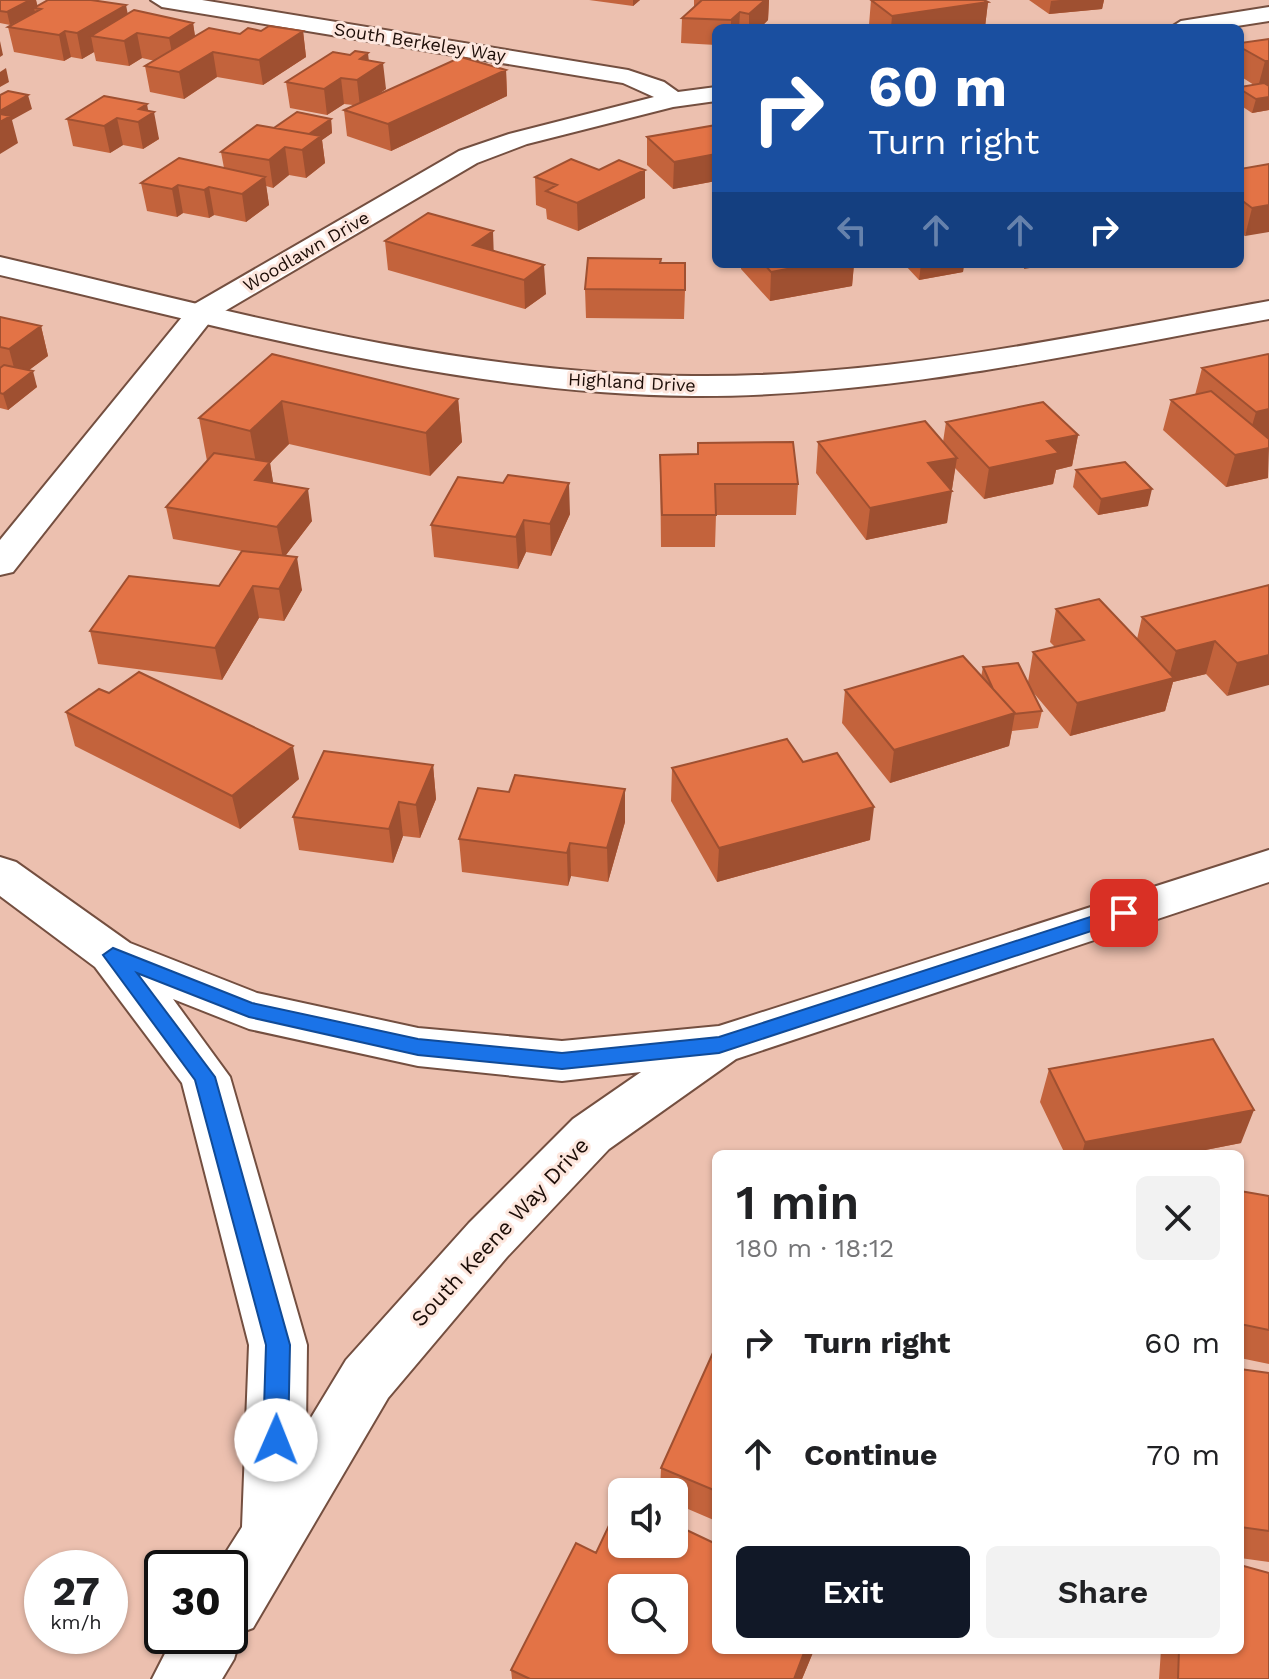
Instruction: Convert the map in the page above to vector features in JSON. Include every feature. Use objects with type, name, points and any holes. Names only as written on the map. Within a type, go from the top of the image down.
[{"type":"street","name":"South Berkeley Way","points":[[162,0],[628,77],[655,87],[673,100]]},
{"type":"street","points":[[1206,24],[1269,14]]},
{"type":"street","name":"Woodlawn Drive","points":[[0,564],[202,312],[468,157],[518,139],[673,100],[712,95]]},
{"type":"street","name":"Highland Drive","points":[[0,266],[202,312],[489,370],[612,383],[706,386],[790,383],[900,372],[1269,310]]},
{"type":"street","points":[[0,873],[113,955],[249,1010],[418,1047],[562,1061],[719,1045],[1269,866]]},
{"type":"street","points":[[113,955],[205,1077],[244,1209],[278,1345],[273,1534]]},
{"type":"street","name":"South Keene Way Drive","points":[[248,1575],[367,1379],[488,1240],[591,1134],[719,1045]]},
{"type":"street","points":[[185,1679],[200,1654]]},
{"type":"building","points":[[0,0],[30,0],[7,12],[0,11]]},
{"type":"building","points":[[48,0],[91,0],[126,5],[77,33],[65,31],[59,35],[8,27],[41,9],[34,8]]},
{"type":"building","points":[[702,0],[765,0],[749,14],[740,12],[731,20],[682,18]]},
{"type":"building","points":[[871,0],[984,0],[988,2],[892,16]]},
{"type":"building","points":[[134,10],[193,23],[169,38],[137,33],[124,41],[91,36]]},
{"type":"building","points":[[269,26],[303,31],[259,60],[213,52],[179,72],[145,66],[209,28],[240,34],[248,28],[261,31]]},
{"type":"building","points":[[1269,39],[1269,61],[1244,49],[1244,42]]},
{"type":"building","points":[[355,51],[368,53],[360,59],[383,63],[357,80],[341,78],[324,89],[286,82],[333,52],[350,55]]},
{"type":"building","points":[[461,57],[506,70],[388,124],[344,110]]},
{"type":"building","points":[[1264,83],[1269,86],[1269,97],[1256,99],[1244,92],[1244,86]]},
{"type":"building","points":[[8,91],[28,95],[0,111],[0,95]]},
{"type":"building","points":[[104,96],[147,104],[139,109],[154,112],[138,122],[117,118],[104,126],[67,119]]},
{"type":"building","points":[[297,112],[331,119],[309,134],[274,128]]},
{"type":"building","points":[[0,114],[11,116],[0,122]]},
{"type":"building","points":[[257,125],[321,136],[302,150],[285,147],[269,160],[221,152]]},
{"type":"building","points":[[712,126],[712,155],[674,162],[647,137]]},
{"type":"building","points":[[179,158],[265,177],[242,194],[209,187],[204,190],[178,185],[172,189],[141,183]]},
{"type":"building","points":[[571,159],[599,170],[619,160],[645,170],[577,203],[546,191],[557,185],[535,177]]},
{"type":"building","points":[[1269,164],[1269,205],[1252,208],[1244,202],[1244,168]]},
{"type":"building","points":[[428,213],[493,231],[473,245],[544,265],[524,280],[385,241]]},
{"type":"building","points":[[588,258],[661,259],[660,263],[685,263],[685,290],[585,289]]},
{"type":"building","points":[[768,268],[792,268],[771,272]]},
{"type":"building","points":[[0,317],[41,326],[9,349],[0,347]]},
{"type":"building","points":[[272,354],[458,399],[426,433],[282,401],[250,431],[199,418]]},
{"type":"building","points":[[1268,354],[1269,409],[1256,412],[1202,368]]},
{"type":"building","points":[[4,365],[33,371],[3,394],[0,393],[0,368]]},
{"type":"building","points":[[1211,391],[1269,439],[1269,448],[1235,455],[1171,400]]},
{"type":"building","points":[[1043,402],[1078,435],[1047,441],[1059,453],[989,468],[946,422]]},
{"type":"building","points":[[925,421],[957,458],[928,463],[952,491],[870,508],[818,442]]},
{"type":"building","points":[[793,442],[798,484],[715,484],[716,515],[662,515],[660,455],[698,454],[698,443]]},
{"type":"building","points":[[214,453],[270,462],[255,480],[308,489],[277,527],[166,507]]},
{"type":"building","points":[[1125,462],[1152,489],[1101,499],[1076,470]]},
{"type":"building","points":[[508,475],[569,483],[550,524],[524,520],[516,537],[431,525],[458,477],[503,483]]},
{"type":"building","points":[[242,551],[297,557],[279,589],[253,586],[215,648],[90,631],[129,576],[219,586]]},
{"type":"building","points":[[1269,585],[1269,655],[1237,663],[1215,641],[1176,651],[1142,617]]},
{"type":"building","points":[[1099,599],[1174,678],[1077,703],[1033,652],[1084,640],[1056,609]]},
{"type":"building","points":[[963,656],[1015,713],[894,750],[845,690]]},
{"type":"building","points":[[1018,663],[1042,711],[1013,714],[993,689],[983,667]]},
{"type":"building","points":[[139,672],[293,746],[232,796],[66,712],[99,689],[109,693]]},
{"type":"building","points":[[787,739],[803,762],[837,753],[874,807],[719,848],[672,768]]},
{"type":"building","points":[[324,751],[433,765],[416,805],[399,802],[389,829],[293,817]]},
{"type":"building","points":[[515,775],[625,789],[607,848],[570,843],[567,853],[459,839],[478,788],[509,792]]},
{"type":"building","points":[[1213,1039],[1254,1110],[1085,1142],[1049,1069]]},
{"type":"building","points":[[1244,1192],[1269,1196],[1269,1330],[1244,1325]]},
{"type":"building","points":[[712,1355],[712,1489],[661,1468]]},
{"type":"building","points":[[1244,1370],[1269,1373],[1269,1531],[1244,1528]]},
{"type":"building","points":[[608,1528],[608,1558],[688,1558],[688,1531],[712,1542],[712,1654],[803,1654],[794,1679],[530,1679],[511,1670],[576,1543],[596,1553]]},
{"type":"building","points":[[1244,1566],[1269,1573],[1269,1679],[1178,1679],[1179,1654],[1244,1654]]},
{"type":"route","points":[[276,1440],[278,1345],[244,1209],[205,1077],[113,955],[249,1010],[418,1047],[562,1061],[719,1045],[1124,913]]}]
